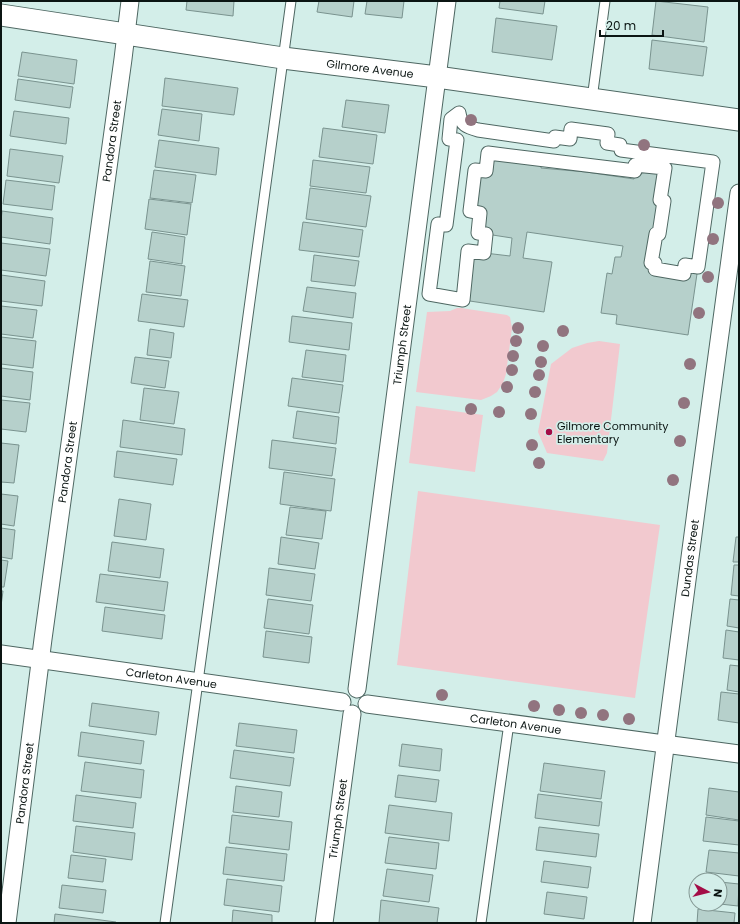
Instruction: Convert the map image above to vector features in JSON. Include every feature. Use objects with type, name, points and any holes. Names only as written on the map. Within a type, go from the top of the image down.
[{"type":"street","name":"Pandora Street","points":[[6,923],[130,1]]},
{"type":"street","name":"Triumph Street","points":[[357,689],[447,1]]},
{"type":"street","name":"Gilmore Avenue","points":[[1,15],[283,58],[437,77],[739,120]]},
{"type":"street","points":[[459,113],[460,120],[468,127],[478,130],[554,141],[555,137],[570,139],[571,129],[608,134],[607,143],[620,145],[621,150],[714,162],[698,267],[685,265],[684,274],[655,269],[655,263],[651,263],[656,234],[659,234],[664,201],[660,200],[665,168],[635,165],[635,171],[488,153],[486,171],[475,170],[470,211],[480,213],[478,233],[486,234],[484,253],[468,251],[463,300],[429,294],[438,224],[446,225],[457,140],[449,139],[451,119],[459,113]]},
{"type":"street","name":"Dundas Street","points":[[642,923],[739,192]]},
{"type":"street","name":"Carleton Avenue","points":[[1,654],[198,682],[347,708]]},
{"type":"street","points":[[352,689],[357,689],[364,694],[367,704],[361,713],[357,714],[347,708],[343,695],[352,689]]},
{"type":"street","name":"Carleton Avenue","points":[[367,704],[739,754]]},
{"type":"street","name":"Triumph Street","points":[[324,923],[347,708]]},
{"type":"lane","points":[[165,923],[291,1]]},
{"type":"lane","points":[[592,99],[605,1]]},
{"type":"lane","points":[[481,923],[509,723]]},
{"type":"shaded area","points":[[457,308],[507,315],[510,317],[512,328],[506,374],[503,383],[497,392],[481,400],[416,392],[427,312],[450,311]]},
{"type":"shaded area","points":[[599,341],[620,344],[607,453],[603,461],[547,453],[538,432],[551,364],[572,348]]},
{"type":"shaded area","points":[[416,406],[483,415],[475,472],[409,463]]},
{"type":"shaded area","points":[[418,491],[660,525],[635,698],[397,665]]},
{"type":"building","points":[[187,1],[234,1],[233,16],[186,10]]},
{"type":"building","points":[[319,1],[354,1],[352,17],[317,12]]},
{"type":"building","points":[[367,1],[404,1],[402,18],[365,14]]},
{"type":"building","points":[[500,1],[545,1],[543,14],[499,8]]},
{"type":"building","points":[[656,1],[708,7],[704,42],[652,35]]},
{"type":"building","points":[[496,18],[557,26],[552,60],[492,52]]},
{"type":"building","points":[[652,40],[707,47],[703,76],[649,69]]},
{"type":"building","points":[[22,52],[77,60],[74,84],[18,76]]},
{"type":"building","points":[[165,78],[238,88],[234,115],[162,106]]},
{"type":"building","points":[[18,79],[73,87],[70,108],[15,100]]},
{"type":"building","points":[[346,100],[389,105],[385,133],[342,127]]},
{"type":"building","points":[[162,109],[202,114],[199,141],[158,135]]},
{"type":"building","points":[[14,111],[69,118],[66,144],[10,136]]},
{"type":"building","points":[[323,128],[377,135],[373,164],[319,157]]},
{"type":"building","points":[[159,140],[219,148],[216,175],[155,167]]},
{"type":"building","points":[[10,149],[63,156],[59,183],[7,176]]},
{"type":"building","points":[[488,153],[542,160],[541,168],[586,172],[634,179],[635,165],[665,168],[655,269],[684,274],[698,267],[688,335],[616,324],[617,315],[601,313],[607,273],[612,274],[615,257],[621,257],[623,246],[527,232],[523,258],[552,262],[544,312],[463,300],[468,251],[510,256],[512,238],[486,234],[470,211],[475,170],[486,171]]},
{"type":"building","points":[[313,160],[370,167],[366,193],[310,186]]},
{"type":"building","points":[[154,170],[196,175],[192,203],[150,198]]},
{"type":"building","points":[[6,180],[55,186],[52,210],[3,204]]},
{"type":"building","points":[[310,188],[371,196],[366,227],[306,219]]},
{"type":"building","points":[[149,199],[191,204],[187,235],[145,229]]},
{"type":"building","points":[[2,211],[53,218],[50,244],[1,237]]},
{"type":"building","points":[[303,222],[363,230],[359,257],[299,250]]},
{"type":"building","points":[[152,232],[185,237],[182,264],[148,259]]},
{"type":"building","points":[[1,243],[50,249],[46,276],[1,270]]},
{"type":"building","points":[[314,255],[359,261],[355,286],[311,281]]},
{"type":"building","points":[[150,261],[185,266],[181,296],[146,292]]},
{"type":"building","points":[[1,275],[45,281],[42,306],[1,301]]},
{"type":"building","points":[[307,287],[356,293],[353,318],[303,311]]},
{"type":"building","points":[[142,294],[188,300],[184,327],[138,321]]},
{"type":"building","points":[[1,306],[37,310],[33,338],[1,334]]},
{"type":"building","points":[[292,316],[352,323],[349,350],[289,342]]},
{"type":"building","points":[[150,329],[174,333],[171,358],[147,355]]},
{"type":"building","points":[[1,337],[36,341],[33,368],[1,364]]},
{"type":"building","points":[[306,350],[346,355],[343,382],[302,377]]},
{"type":"building","points":[[135,357],[169,361],[165,388],[131,383]]},
{"type":"building","points":[[1,368],[33,372],[30,400],[1,396]]},
{"type":"building","points":[[292,378],[343,385],[339,413],[288,406]]},
{"type":"building","points":[[144,388],[179,392],[174,424],[140,420]]},
{"type":"building","points":[[1,400],[30,403],[26,432],[1,429]]},
{"type":"building","points":[[297,411],[339,417],[336,444],[293,438]]},
{"type":"building","points":[[123,420],[185,429],[182,455],[120,447]]},
{"type":"building","points":[[272,440],[336,448],[332,476],[269,468]]},
{"type":"building","points":[[1,443],[19,445],[14,483],[1,482]]},
{"type":"building","points":[[117,451],[177,459],[173,485],[114,477]]},
{"type":"building","points":[[284,472],[335,479],[331,511],[280,504]]},
{"type":"building","points":[[1,494],[18,496],[14,526],[1,524]]},
{"type":"building","points":[[119,499],[151,504],[146,540],[114,536]]},
{"type":"building","points":[[290,507],[326,511],[322,539],[286,535]]},
{"type":"building","points":[[1,528],[15,530],[12,559],[1,557]]},
{"type":"building","points":[[281,537],[319,543],[315,569],[278,564]]},
{"type":"building","points":[[736,537],[739,537],[739,562],[733,562]]},
{"type":"building","points":[[112,542],[164,549],[160,578],[108,571]]},
{"type":"building","points":[[1,560],[8,561],[4,587],[1,587]]},
{"type":"building","points":[[734,565],[739,565],[739,596],[731,595]]},
{"type":"building","points":[[269,568],[315,574],[311,601],[266,595]]},
{"type":"building","points":[[100,574],[168,582],[164,611],[96,602]]},
{"type":"building","points":[[1,591],[3,591],[1,606]]},
{"type":"building","points":[[268,599],[313,605],[309,634],[264,628]]},
{"type":"building","points":[[730,599],[739,600],[739,628],[727,626]]},
{"type":"building","points":[[105,607],[165,615],[162,639],[102,631]]},
{"type":"building","points":[[726,630],[739,632],[739,660],[723,658]]},
{"type":"building","points":[[266,631],[312,637],[309,663],[263,657]]},
{"type":"building","points":[[730,665],[739,666],[739,692],[727,690]]},
{"type":"building","points":[[721,692],[739,694],[739,723],[718,720]]},
{"type":"building","points":[[92,703],[159,712],[156,735],[89,726]]},
{"type":"building","points":[[239,723],[297,730],[294,753],[236,746]]},
{"type":"building","points":[[81,732],[144,741],[141,764],[78,756]]},
{"type":"building","points":[[402,744],[442,749],[440,771],[399,766]]},
{"type":"building","points":[[234,750],[294,758],[290,786],[230,778]]},
{"type":"building","points":[[85,762],[144,770],[141,798],[81,791]]},
{"type":"building","points":[[544,763],[605,771],[601,799],[540,791]]},
{"type":"building","points":[[398,775],[439,780],[436,802],[395,797]]},
{"type":"building","points":[[236,786],[282,792],[279,817],[233,812]]},
{"type":"building","points":[[709,788],[739,792],[739,820],[706,815]]},
{"type":"building","points":[[538,794],[602,802],[599,826],[535,818]]},
{"type":"building","points":[[76,795],[136,803],[133,828],[73,821]]},
{"type":"building","points":[[389,805],[452,813],[449,841],[385,833]]},
{"type":"building","points":[[232,815],[292,822],[289,850],[229,843]]},
{"type":"building","points":[[706,817],[739,821],[739,845],[703,841]]},
{"type":"building","points":[[76,826],[135,833],[132,860],[73,852]]},
{"type":"building","points":[[539,827],[599,834],[596,857],[536,850]]},
{"type":"building","points":[[389,837],[439,843],[436,869],[385,863]]},
{"type":"building","points":[[226,847],[287,854],[284,881],[223,874]]},
{"type":"building","points":[[709,850],[739,853],[739,876],[728,875],[728,872],[706,872]]},
{"type":"building","points":[[71,855],[106,859],[103,882],[68,878]]},
{"type":"building","points":[[544,861],[591,867],[588,888],[541,882]]},
{"type":"building","points":[[387,869],[433,875],[429,902],[383,896]]},
{"type":"building","points":[[227,879],[282,886],[279,912],[224,905]]},
{"type":"building","points":[[728,883],[739,884],[738,906],[728,905]]},
{"type":"building","points":[[62,885],[106,890],[103,913],[59,908]]},
{"type":"building","points":[[547,892],[587,897],[584,919],[544,914]]},
{"type":"building","points":[[381,900],[439,908],[437,923],[379,923]]},
{"type":"building","points":[[233,910],[272,915],[272,923],[232,923]]},
{"type":"building","points":[[698,912],[735,913],[734,923],[697,923]]},
{"type":"building","points":[[55,914],[116,922],[116,923],[54,923]]},
{"type":"place","name":"Gilmore Community Elementary","points":[[549,432]]}]
